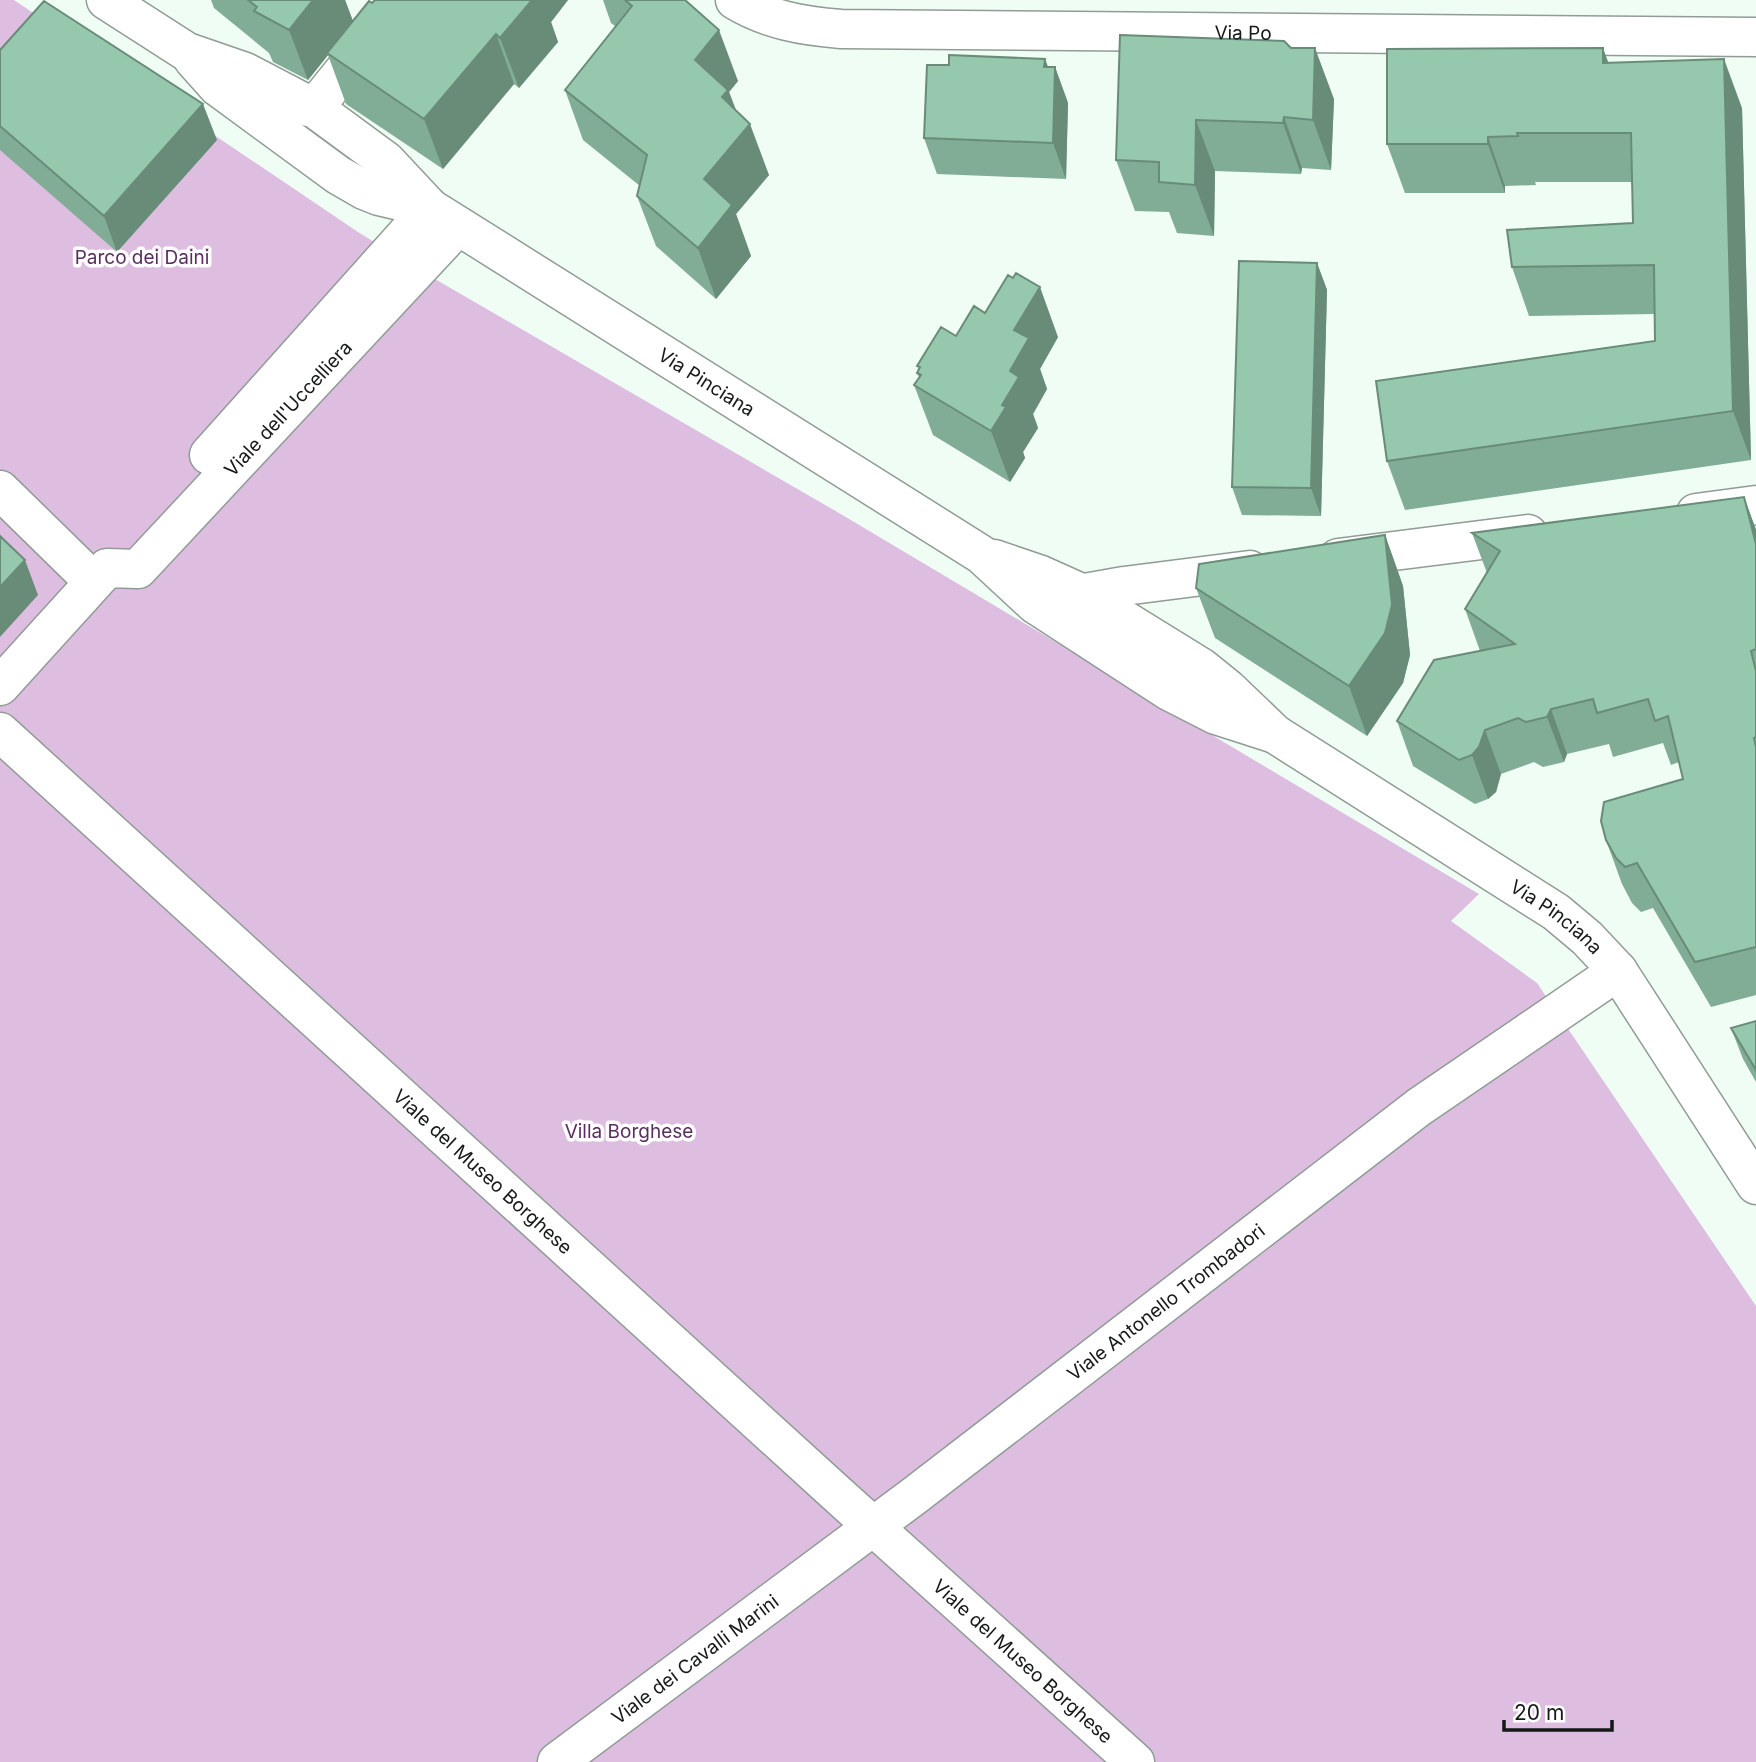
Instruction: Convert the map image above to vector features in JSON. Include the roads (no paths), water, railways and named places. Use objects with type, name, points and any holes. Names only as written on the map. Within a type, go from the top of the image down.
[{"type":"street","name":"Via Pinciana","points":[[106,0],[187,52],[245,72],[314,108],[386,161],[444,217],[982,555],[1035,604],[1177,696],[1216,715],[1276,734]]},
{"type":"street","points":[[314,108],[401,0]]},
{"type":"street","name":"Via Po","points":[[735,0],[766,16],[841,29],[1756,37]]},
{"type":"street","name":"Via Pinciana","points":[[187,52],[218,87],[350,182],[379,196],[444,217]]},
{"type":"street","name":"Via Pinciana","points":[[218,87],[314,108]]},
{"type":"street","name":"Viale dell'Uccelliera","points":[[0,686],[100,574],[444,217]]},
{"type":"street","points":[[0,490],[100,574]]},
{"type":"street","points":[[1660,517],[1756,505]]},
{"type":"street","points":[[1035,604],[1079,592],[1564,530]]},
{"type":"street","name":"Via Pinciana","points":[[982,555],[1041,575],[1079,592],[1209,673],[1276,734],[1546,905],[1587,938],[1618,971],[1756,1185]]},
{"type":"street","name":"Viale del Museo Borghese","points":[[0,732],[1135,1762]]},
{"type":"street","name":"Viale Antonello Trombadori","points":[[873,1526],[1419,1107],[1618,971]]},
{"type":"street","name":"Viale dei Cavalli Marini","points":[[557,1762],[873,1526]]},
{"type":"park label","name":"Parco dei Daini","points":[[142,257]]},
{"type":"park label","name":"Villa Borghese","points":[[629,1131]]}]
